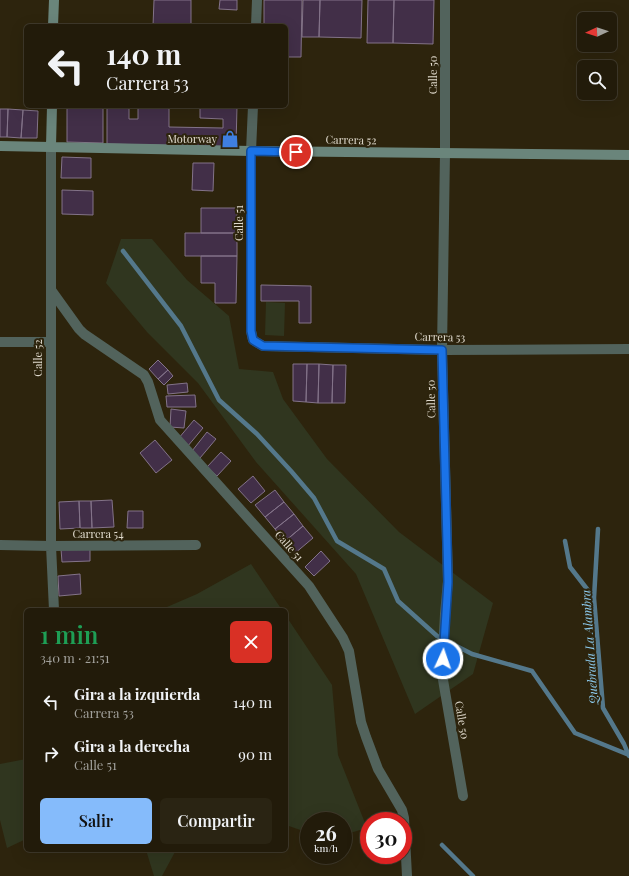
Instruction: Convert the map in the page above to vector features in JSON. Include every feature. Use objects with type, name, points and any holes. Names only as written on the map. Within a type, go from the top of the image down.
[{"type":"main road","points":[[53,24],[54,0]]},
{"type":"main road","name":"Calle 52","points":[[51,146],[52,108]]},
{"type":"main road","name":"Carrera 52","points":[[0,146],[251,151],[629,155]]},
{"type":"street","points":[[256,24],[257,0]]},
{"type":"street","name":"Calle 50","points":[[445,0],[445,153],[442,350],[448,582],[442,674],[463,796]]},
{"type":"street","name":"Calle 51","points":[[253,108],[251,151],[251,331],[253,340]]},
{"type":"street","name":"Calle 52","points":[[51,146],[51,546],[54,608]]},
{"type":"street","name":"Calle 51","points":[[51,290],[84,334],[144,375],[148,382],[160,420],[163,424],[309,586],[343,638],[349,651],[361,722],[366,737],[378,769],[402,810],[404,818],[407,876]]},
{"type":"street","name":"Carrera 53","points":[[253,340],[263,346],[442,350],[629,349]]},
{"type":"street","points":[[0,342],[50,342]]},
{"type":"street","name":"Carrera 54","points":[[0,544],[51,546],[196,545]]},
{"type":"green space","points":[[121,239],[152,239],[187,280],[229,316],[239,369],[273,372],[283,399],[327,459],[399,532],[493,603],[473,674],[415,714],[356,574],[256,462],[198,383],[147,332],[106,283]]},
{"type":"green space","points":[[266,302],[285,303],[284,336],[265,335]]},
{"type":"green space","points":[[251,564],[281,608],[165,608],[197,594]]},
{"type":"green space","points":[[288,619],[332,685],[338,755],[361,812],[360,830],[352,832],[352,812],[300,812],[300,830],[288,826]]},
{"type":"green space","points":[[24,759],[24,840],[7,848],[0,820],[0,764]]},
{"type":"green space","points":[[147,852],[175,852],[162,876],[154,876]]},
{"type":"building","points":[[154,0],[191,0],[191,24],[153,24]]},
{"type":"building","points":[[220,0],[237,0],[237,10],[219,9]]},
{"type":"building","points":[[264,0],[302,0],[301,57],[288,57],[288,24],[264,24]]},
{"type":"building","points":[[303,0],[320,0],[319,37],[302,37]]},
{"type":"building","points":[[320,0],[362,0],[361,38],[319,37]]},
{"type":"building","points":[[368,0],[394,0],[393,43],[367,43]]},
{"type":"building","points":[[394,0],[434,0],[433,44],[393,43]]},
{"type":"building","points":[[67,108],[103,108],[103,143],[67,142]]},
{"type":"building","points":[[107,108],[129,108],[129,119],[138,119],[138,108],[169,108],[169,127],[223,128],[223,119],[200,118],[200,108],[237,108],[236,147],[107,144]]},
{"type":"building","points":[[0,109],[8,109],[7,137],[0,137]]},
{"type":"building","points":[[8,109],[23,110],[21,138],[7,137]]},
{"type":"building","points":[[23,110],[38,111],[37,138],[21,138]]},
{"type":"building","points":[[62,157],[91,158],[91,178],[61,178]]},
{"type":"building","points":[[193,163],[214,163],[213,191],[192,190]]},
{"type":"building","points":[[62,190],[93,191],[93,215],[62,214]]},
{"type":"building","points":[[201,208],[237,208],[237,233],[201,233]]},
{"type":"building","points":[[185,233],[237,233],[237,256],[185,256]]},
{"type":"building","points":[[201,256],[237,256],[236,303],[215,303],[215,283],[201,283]]},
{"type":"building","points":[[261,285],[311,286],[311,323],[299,323],[299,301],[261,301]]},
{"type":"building","points":[[158,360],[168,370],[158,379],[149,369]]},
{"type":"building","points":[[293,364],[307,364],[306,402],[293,401]]},
{"type":"building","points":[[307,364],[319,364],[318,403],[306,402]]},
{"type":"building","points":[[319,364],[333,365],[332,403],[318,403]]},
{"type":"building","points":[[333,365],[346,365],[345,403],[332,403]]},
{"type":"building","points":[[168,370],[173,376],[164,385],[158,379]]},
{"type":"building","points":[[187,383],[188,392],[168,394],[167,385]]},
{"type":"building","points":[[195,395],[196,407],[167,407],[166,396]]},
{"type":"building","points":[[171,409],[186,411],[184,428],[170,427]]},
{"type":"building","points":[[194,420],[203,428],[187,447],[178,439]]},
{"type":"building","points":[[207,432],[216,439],[200,458],[192,451]]},
{"type":"building","points":[[155,440],[172,460],[156,473],[140,453]]},
{"type":"building","points":[[221,452],[231,461],[217,476],[207,467]]},
{"type":"building","points":[[253,476],[265,491],[251,503],[238,489]]},
{"type":"building","points":[[275,490],[284,502],[265,517],[255,505]]},
{"type":"building","points":[[112,500],[114,527],[92,528],[91,501]]},
{"type":"building","points":[[79,501],[91,501],[92,528],[80,528]]},
{"type":"building","points":[[79,501],[80,528],[60,529],[59,502]]},
{"type":"building","points":[[284,502],[294,514],[275,529],[265,517]]},
{"type":"building","points":[[128,511],[143,511],[143,528],[127,528]]},
{"type":"building","points":[[294,514],[303,526],[284,542],[275,529]]},
{"type":"building","points":[[303,526],[313,538],[294,554],[284,542]]},
{"type":"building","points":[[90,548],[90,561],[62,562],[61,549]]},
{"type":"building","points":[[321,551],[330,561],[314,576],[305,567]]},
{"type":"building","points":[[80,574],[81,594],[59,596],[58,576]]},
{"type":"waterway","points":[[123,251],[181,326],[219,400],[257,434],[314,498],[337,541],[384,569],[398,601],[437,636],[472,654],[532,671],[575,733],[629,755]]},
{"type":"waterway","name":"Quebrada La Alambra","points":[[598,529],[594,598],[603,708],[624,744],[629,756]]},
{"type":"waterway","points":[[565,541],[570,567],[594,598]]},
{"type":"waterway","points":[[442,845],[473,876]]},
{"type":"place","name":"Motorway","points":[[230,139]]},
{"type":"route","points":[[296,152],[251,151],[251,331],[253,340],[263,346],[442,350],[448,582],[443,659]]}]
